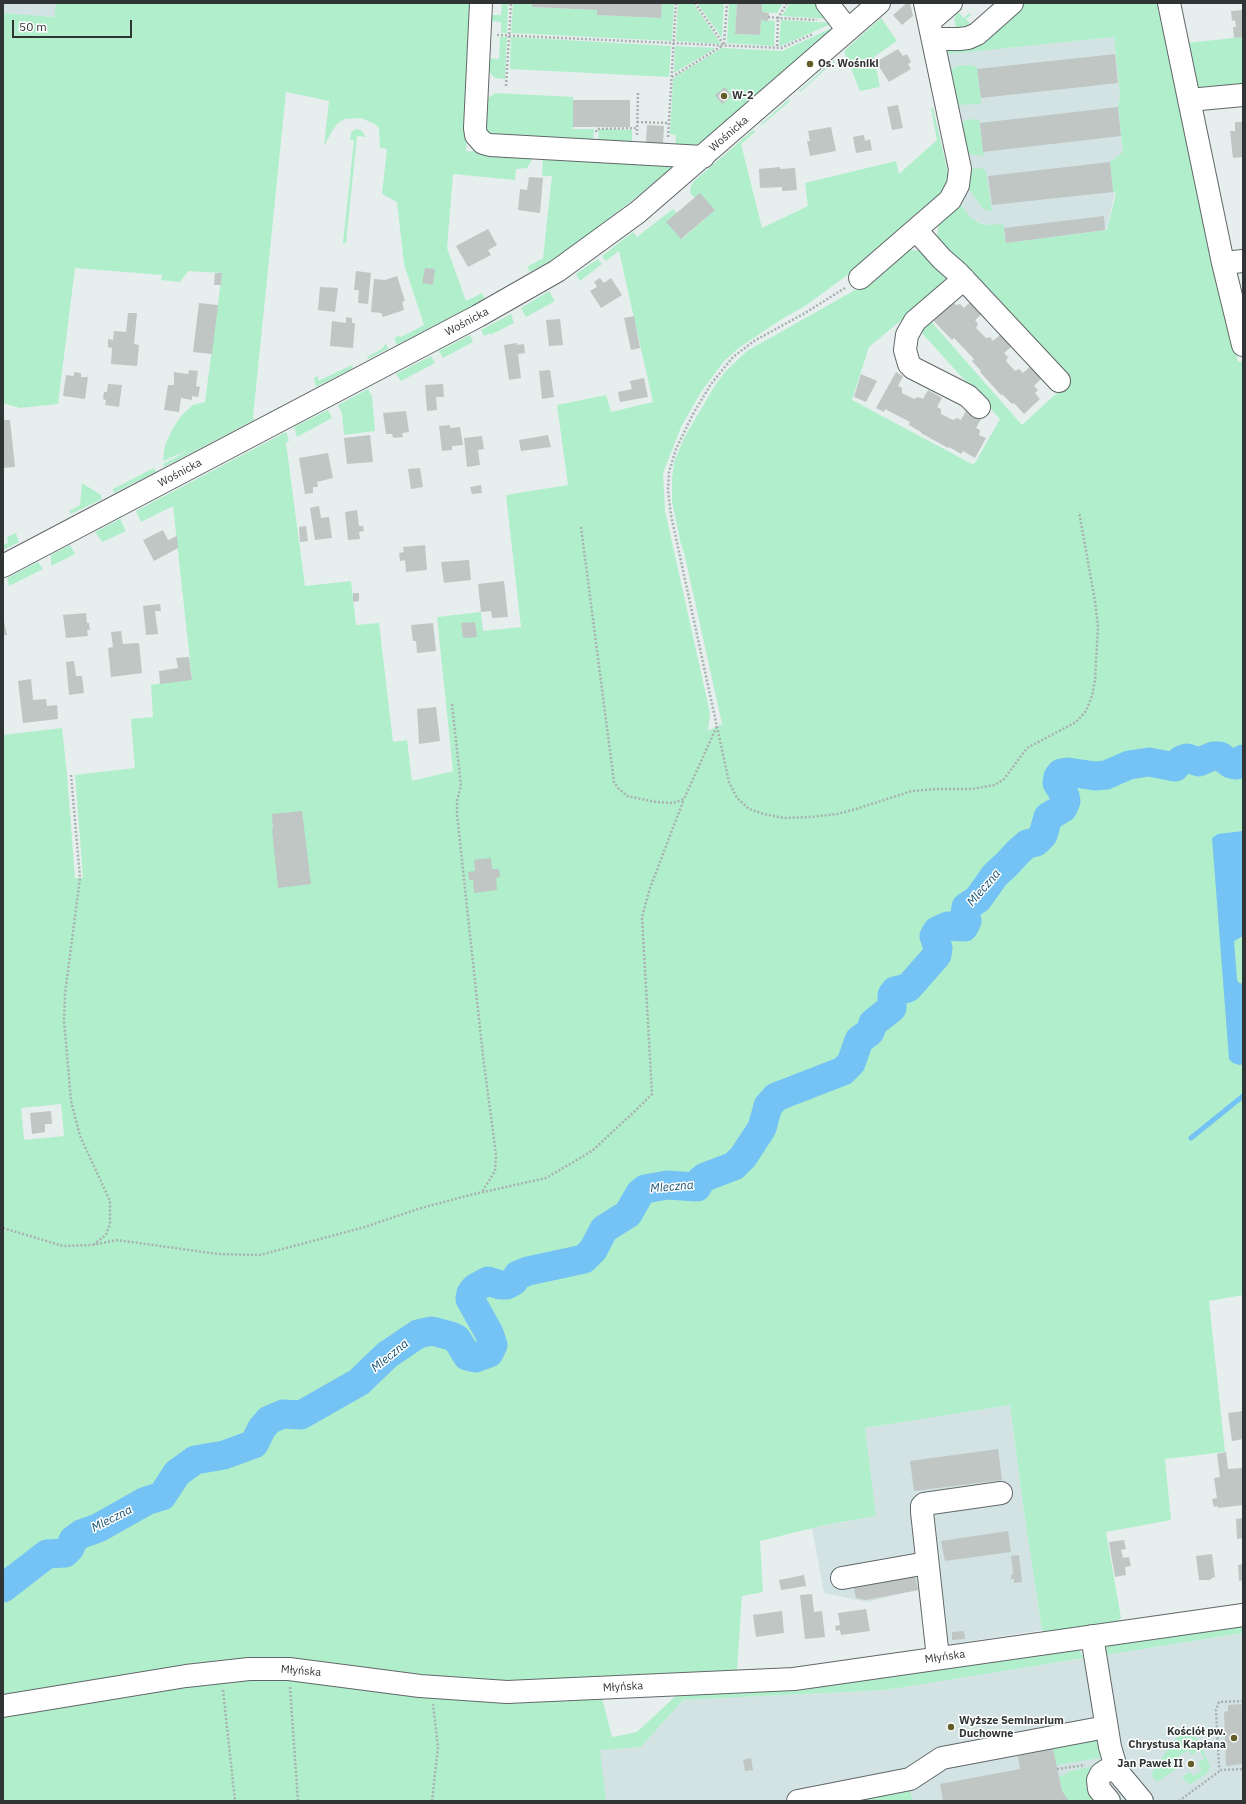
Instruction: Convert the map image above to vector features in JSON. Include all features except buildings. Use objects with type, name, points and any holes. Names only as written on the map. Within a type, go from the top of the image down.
[{"type":"street","points":[[481,3],[476,128],[479,139],[483,143],[490,145],[703,157]]},
{"type":"street","points":[[826,3],[845,26]]},
{"type":"street","name":"Wośnicka","points":[[3,566],[516,296],[557,271],[601,241],[638,212],[703,157],[845,26],[879,3]]},
{"type":"street","points":[[929,21],[951,3]]},
{"type":"street","points":[[929,21],[959,39],[968,38],[977,34],[1012,3]]},
{"type":"street","points":[[1168,3],[1189,100],[1233,262],[1243,345]]},
{"type":"street","points":[[860,278],[950,200],[955,192],[960,174],[929,21]]},
{"type":"street","points":[[1189,100],[1243,95]]},
{"type":"street","points":[[916,230],[1059,381]]},
{"type":"street","points":[[964,279],[914,321],[907,334],[905,350],[909,364],[913,368],[968,396],[978,407]]},
{"type":"street","points":[[938,1658],[922,1512],[924,1504],[1001,1493]]},
{"type":"street","points":[[842,1578],[927,1563]]},
{"type":"street","name":"Młyńska","points":[[3,1706],[186,1676],[249,1669],[289,1669],[430,1687],[507,1692],[794,1679],[1243,1615]]},
{"type":"street","points":[[1092,1636],[1110,1747],[1118,1771],[1142,1801]]},
{"type":"street","points":[[798,1801],[910,1778],[942,1758],[1106,1726]]},
{"type":"street","points":[[1109,1801],[1099,1789],[1098,1780],[1101,1774],[1107,1770],[1118,1771]]},
{"type":"path","points":[[506,86],[511,3]]},
{"type":"path","points":[[667,155],[676,3]]},
{"type":"path","points":[[695,3],[724,45]]},
{"type":"path","points":[[724,45],[727,3]]},
{"type":"path","points":[[777,48],[778,18],[787,3]]},
{"type":"path","points":[[768,17],[833,20],[837,26],[845,26]]},
{"type":"path","points":[[494,35],[781,48],[815,33]]},
{"type":"path","points":[[672,78],[717,48],[724,45]]},
{"type":"path","points":[[636,153],[638,93]]},
{"type":"path","points":[[637,122],[669,123]]},
{"type":"path","points":[[860,278],[826,300],[754,341],[733,357],[711,384],[693,414],[676,449],[669,472],[668,490],[671,515],[718,725],[729,782],[737,798],[749,809],[784,818],[837,814],[912,791],[972,789],[995,785],[1013,769],[1028,748],[1076,722],[1086,711],[1092,696],[1095,680],[1098,627],[1096,602],[1079,512]]},
{"type":"path","points":[[581,527],[614,782],[627,796],[656,802],[673,803],[684,799]]},
{"type":"path","points":[[452,704],[461,786],[457,802],[457,814],[483,1056],[496,1155],[495,1171],[482,1192]]},
{"type":"path","points":[[3,1228],[63,1246],[92,1245],[117,1240],[218,1254],[260,1255],[365,1227],[418,1209],[482,1192],[546,1178],[592,1151],[652,1094],[642,917],[650,888],[684,799],[718,725]]},
{"type":"path","points":[[71,774],[80,878],[65,994],[64,1020],[71,1100],[80,1136],[110,1201],[110,1224],[106,1235],[92,1245]]},
{"type":"path","points":[[289,1669],[298,1801]]},
{"type":"path","points":[[222,1672],[224,1714],[235,1801]]},
{"type":"path","points":[[430,1687],[438,1747],[432,1801]]},
{"type":"path","points":[[1221,1770],[1218,1761],[1217,1706],[1219,1702],[1243,1701]]},
{"type":"path","points":[[1179,1801],[1221,1770],[1243,1769]]},
{"type":"shaded area","points":[[3,3],[56,3],[54,17],[3,13]]},
{"type":"shaded area","points":[[1114,37],[1120,95],[1118,107],[1123,152],[1107,230],[1006,243],[1004,228],[979,223],[971,218],[961,205],[956,202],[946,54]]},
{"type":"shaded area","points":[[1010,1405],[1024,1512],[1042,1630],[926,1648],[918,1590],[867,1602],[824,1593],[812,1528],[876,1516],[865,1428]]},
{"type":"shaded area","name":"Wyższe Seminarium Duchowne","points":[[1243,1633],[1243,1801],[518,1801],[600,1750],[641,1747],[683,1700],[886,1690]]},
{"type":"green space","points":[[56,3],[469,3],[469,17],[474,17],[466,151],[534,156],[527,168],[516,169],[515,180],[453,174],[447,248],[466,301],[482,293],[485,299],[397,345],[394,338],[399,336],[401,337],[424,325],[404,264],[397,202],[382,194],[387,149],[380,148],[379,128],[375,124],[361,118],[345,119],[338,123],[324,146],[329,101],[286,92],[253,417],[254,420],[164,467],[163,464],[189,450],[163,461],[165,445],[173,428],[182,415],[193,405],[205,402],[222,273],[188,271],[180,282],[161,280],[162,275],[75,268],[58,404],[20,408],[3,403],[3,13],[54,17]]},
{"type":"green space","points":[[502,3],[508,3],[507,33],[501,33],[501,22],[489,21],[489,15],[501,15]]},
{"type":"green space","points":[[513,3],[532,3],[532,7],[597,10],[597,15],[661,18],[662,3],[674,3],[672,41],[511,33]]},
{"type":"green space","points":[[678,3],[693,3],[721,44],[676,41]]},
{"type":"green space","points":[[697,3],[724,3],[722,38]]},
{"type":"green space","points":[[729,3],[737,3],[735,34],[760,35],[761,20],[775,21],[774,46],[727,43]]},
{"type":"green space","points":[[762,3],[783,3],[777,13],[762,12]]},
{"type":"green space","points":[[790,3],[818,3],[831,19],[782,16]]},
{"type":"green space","points":[[1022,3],[1161,3],[1217,273],[1238,362],[1243,361],[1243,1295],[1209,1301],[1225,1452],[1165,1459],[1171,1520],[1106,1532],[1121,1618],[1117,1623],[1048,1633],[1042,1630],[1024,1512],[1010,1405],[865,1428],[876,1516],[825,1525],[760,1541],[763,1592],[742,1596],[736,1674],[601,1694],[612,1737],[637,1732],[680,1692],[1078,1648],[1084,1658],[886,1690],[683,1700],[641,1747],[600,1750],[606,1801],[3,1801],[3,735],[62,728],[75,878],[83,878],[75,775],[135,768],[131,719],[153,717],[151,685],[192,679],[173,506],[141,522],[136,511],[286,432],[289,441],[286,443],[305,586],[351,581],[356,625],[379,623],[393,742],[407,740],[412,781],[453,771],[437,617],[481,612],[483,631],[521,627],[506,495],[568,485],[557,405],[606,395],[611,412],[653,402],[619,251],[606,261],[602,256],[633,232],[637,237],[673,209],[677,213],[682,239],[715,210],[695,198],[690,193],[691,186],[694,181],[753,130],[755,132],[741,144],[762,228],[808,206],[805,183],[896,161],[899,174],[937,140],[931,108],[933,108],[951,186],[879,252],[805,306],[782,319],[740,347],[724,361],[701,392],[681,427],[663,473],[665,511],[710,713],[708,731],[722,724],[684,552],[680,541],[672,501],[672,478],[674,462],[684,438],[724,373],[747,351],[864,285],[902,252],[910,250],[926,253],[953,277],[869,347],[852,400],[972,464],[975,463],[1000,419],[920,331],[928,318],[1022,425],[1070,381],[1002,306],[953,259],[937,238],[939,221],[956,202],[961,205],[971,218],[979,223],[988,225],[1003,224],[1006,243],[1107,230],[1116,193],[1113,192],[1110,162],[1123,152],[1118,107],[1120,95],[1114,37],[949,54],[946,54],[942,49]],"holes":[[[61,1104],[64,1136],[24,1140],[21,1108]]]},
{"type":"green space","points":[[958,12],[964,18],[969,13],[971,15],[966,19],[974,27],[959,30],[956,27],[954,19]]},
{"type":"green space","points":[[881,18],[897,41],[874,57],[880,87],[860,91],[844,51]]},
{"type":"green space","points":[[781,20],[833,23],[779,46]]},
{"type":"green space","points":[[834,27],[694,148],[675,148],[676,135],[670,134],[673,79],[676,76],[722,48],[782,51]]},
{"type":"green space","points":[[500,37],[507,37],[505,79],[495,78],[489,72],[487,58],[499,59]]},
{"type":"green space","points":[[511,37],[671,46],[669,77],[510,69]]},
{"type":"green space","points":[[1243,37],[1243,85],[1198,89],[1186,43]]},
{"type":"green space","points":[[675,46],[716,48],[674,73]]},
{"type":"green space","points":[[834,60],[835,61],[800,92],[799,91]]},
{"type":"green space","points":[[970,65],[977,67],[981,102],[980,104],[958,105],[948,71],[958,66]]},
{"type":"green space","points":[[496,93],[573,97],[573,129],[594,129],[593,143],[486,134],[484,104],[486,99]]},
{"type":"green space","points":[[789,99],[790,101],[762,125],[760,125]]},
{"type":"green space","points":[[970,119],[979,120],[984,156],[970,154],[963,150],[961,122]]},
{"type":"green space","points":[[355,129],[361,130],[366,137],[357,136],[346,243],[343,243],[354,140],[350,140],[351,133]]},
{"type":"green space","points":[[599,129],[632,130],[632,145],[598,144]]},
{"type":"green space","points":[[543,156],[674,166],[639,195],[559,256],[530,272],[527,267],[543,258],[552,176],[542,176]]},
{"type":"green space","points":[[981,168],[986,171],[992,212],[982,208],[968,188],[972,169]]},
{"type":"green space","points":[[598,259],[602,264],[580,281],[576,274]]},
{"type":"green space","points":[[549,291],[555,301],[526,317],[521,308]]},
{"type":"green space","points":[[511,314],[514,323],[490,335],[490,333],[484,336],[481,330]]},
{"type":"green space","points":[[470,335],[473,342],[443,358],[439,351]]},
{"type":"green space","points":[[386,343],[388,349],[368,359],[367,357],[382,349]]},
{"type":"green space","points":[[431,356],[435,363],[401,381],[396,374]]},
{"type":"green space","points":[[352,365],[353,368],[316,387],[314,378],[318,376],[318,381]]},
{"type":"green space","points":[[368,389],[372,396],[375,431],[344,435],[342,413],[338,405]]},
{"type":"green space","points":[[328,410],[332,418],[297,437],[294,427]]},
{"type":"green space","points":[[154,468],[156,472],[114,493],[113,489]]},
{"type":"green space","points":[[82,483],[101,495],[102,499],[71,514],[69,511],[80,505]]},
{"type":"green space","points":[[120,519],[126,531],[102,542],[95,532]]},
{"type":"green space","points":[[16,533],[19,542],[3,550],[3,545],[8,543],[7,537]]},
{"type":"green space","points":[[70,545],[75,554],[51,566],[51,555]]},
{"type":"green space","points":[[38,562],[43,569],[9,586],[7,578]]},
{"type":"green space","points":[[1243,1624],[1243,1633],[1099,1656],[1103,1645]]},
{"type":"green space","points":[[1187,1732],[1192,1733],[1201,1744],[1210,1767],[1207,1773],[1191,1784],[1182,1777],[1190,1772],[1194,1776],[1202,1770],[1198,1763],[1205,1758],[1199,1750],[1192,1755],[1188,1750],[1178,1757],[1182,1762],[1175,1767],[1176,1769],[1157,1782],[1151,1774],[1177,1737]]},
{"type":"green space","points":[[1096,1737],[1100,1758],[1056,1765],[1052,1744]]},
{"type":"green space","points":[[1099,1765],[1101,1801],[1069,1801],[1062,1791],[1059,1776],[1067,1774],[1067,1772]]},
{"type":"green space","points":[[909,1788],[913,1801],[843,1801]]},
{"type":"water","points":[[1243,831],[1243,936],[1234,941],[1237,980],[1239,983],[1243,984],[1243,1064],[1239,1065],[1233,1063],[1229,1059],[1212,838],[1218,834]]},
{"type":"waterway","name":"Mleczna","points":[[3,1588],[47,1554],[65,1553],[70,1548],[73,1540],[81,1534],[98,1528],[146,1501],[162,1496],[177,1473],[195,1460],[224,1455],[254,1444],[262,1428],[269,1420],[283,1414],[301,1415],[359,1382],[387,1355],[418,1334],[432,1331],[451,1336],[457,1339],[467,1356],[475,1358],[489,1353],[493,1345],[489,1333],[470,1299],[471,1293],[475,1288],[488,1281],[500,1285],[507,1285],[514,1281],[518,1275],[528,1271],[584,1259],[593,1250],[604,1229],[628,1214],[640,1193],[645,1189],[667,1185],[697,1187],[701,1180],[705,1177],[734,1166],[743,1157],[762,1128],[768,1106],[776,1097],[843,1071],[851,1063],[859,1040],[870,1032],[873,1023],[892,1008],[892,995],[895,991],[908,988],[937,955],[938,948],[934,936],[937,931],[948,926],[964,927],[967,921],[965,914],[966,907],[978,899],[995,875],[1018,852],[1027,844],[1036,842],[1043,835],[1048,817],[1063,808],[1066,801],[1065,796],[1057,783],[1058,777],[1061,773],[1068,772],[1095,776],[1106,775],[1129,765],[1149,762],[1175,767],[1181,760],[1187,758],[1199,762],[1213,756],[1220,756],[1231,764],[1235,765],[1240,764],[1243,759]]},
{"type":"waterway","points":[[1191,1138],[1243,1096]]},
{"type":"place","name":"Os. Wośniki","points":[[810,64]]},
{"type":"place","name":"W-2","points":[[724,96]]},
{"type":"place","name":"Wyższe Seminarium Duchowne","points":[[951,1727]]},
{"type":"place","name":"Kościół pw. Chrystusa Kapłana","points":[[1234,1738]]},
{"type":"place","name":"Jan Paweł II","points":[[1191,1764]]}]
